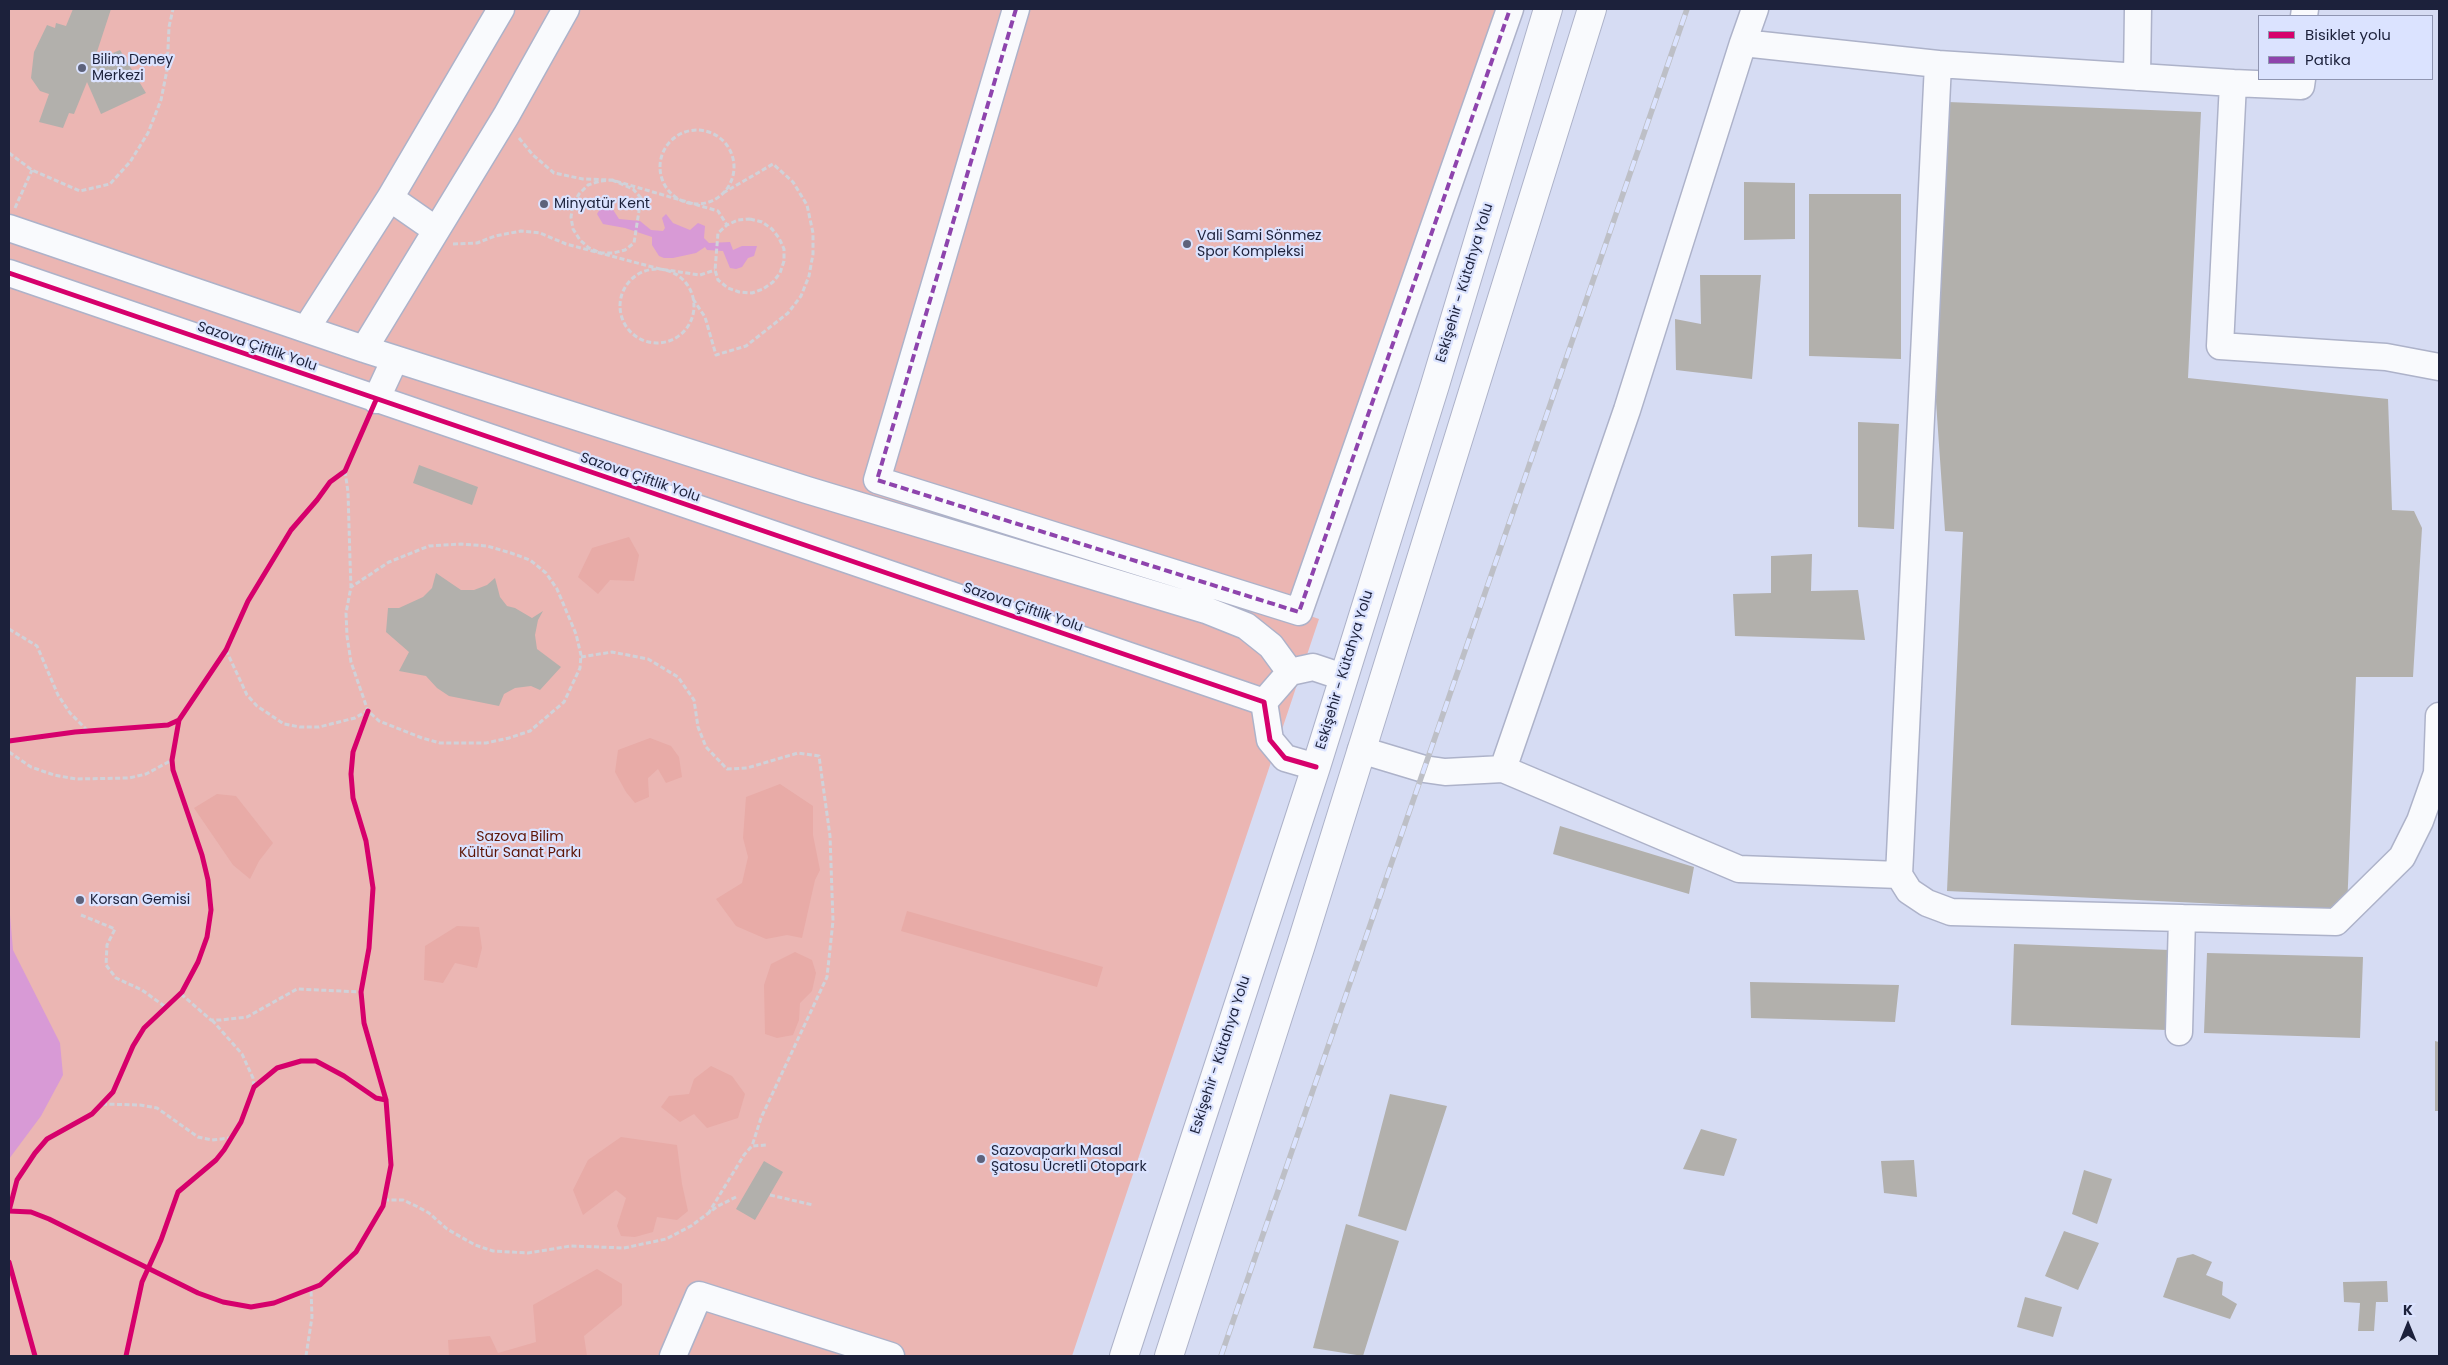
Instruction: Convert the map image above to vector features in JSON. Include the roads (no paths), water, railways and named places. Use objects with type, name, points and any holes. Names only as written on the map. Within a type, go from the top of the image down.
[{"type":"highway","name":"Eskişehir - Kütahya Yolu","points":[[1124,1356],[1316,767],[1432,395],[1548,9]]},
{"type":"highway","points":[[1169,1356],[1361,750],[1592,9]]},
{"type":"street","points":[[306,329],[390,198],[501,9]]},
{"type":"street","points":[[364,349],[506,116],[566,9]]},
{"type":"street","points":[[1016,9],[877,480],[1299,612],[1510,9]]},
{"type":"street","points":[[1503,769],[1627,410],[1755,9]]},
{"type":"street","points":[[2137,77],[2138,9]]},
{"type":"street","points":[[1743,43],[1938,64],[2233,83],[2302,86],[2302,80]]},
{"type":"street","points":[[1938,64],[1899,875],[1909,891],[1927,903],[1952,912],[2336,922],[2402,856],[2420,821],[2437,772],[2439,716]]},
{"type":"street","points":[[2233,83],[2220,346],[2386,356],[2439,367]]},
{"type":"street","points":[[390,198],[436,230]]},
{"type":"street","points":[[11,220],[364,349],[807,490],[1206,610],[1246,626],[1271,646],[1290,672]]},
{"type":"street","name":"Sazova Çiftlik Yolu","points":[[9,273],[1264,702]]},
{"type":"street","points":[[376,400],[395,358]]},
{"type":"street","points":[[1316,767],[1285,758],[1270,740],[1264,702],[1290,672],[1313,667],[1343,677]]},
{"type":"street","points":[[1361,750],[1445,772],[1503,769],[1739,869],[1899,875]]},
{"type":"street","points":[[2178,1032],[2182,918]]},
{"type":"street","points":[[673,1356],[699,1296],[891,1356]]},
{"type":"railway","points":[[1221,1356],[1687,9]]},
{"type":"place","name":"Bilim Deney Merkezi","points":[[82,68]]},
{"type":"place","name":"Minyatür Kent","points":[[544,204]]},
{"type":"place","name":"Vali Sami Sönmez Spor Kompleksi","points":[[1187,244]]},
{"type":"place","name":"Korsan Gemisi","points":[[80,900]]},
{"type":"place","name":"Sazovaparkı Masal Şatosu Ücretli Otopark","points":[[981,1159]]},
{"type":"park label","name":"Sazova Bilim Kültür Sanat Parkı","points":[[520,846]]}]
